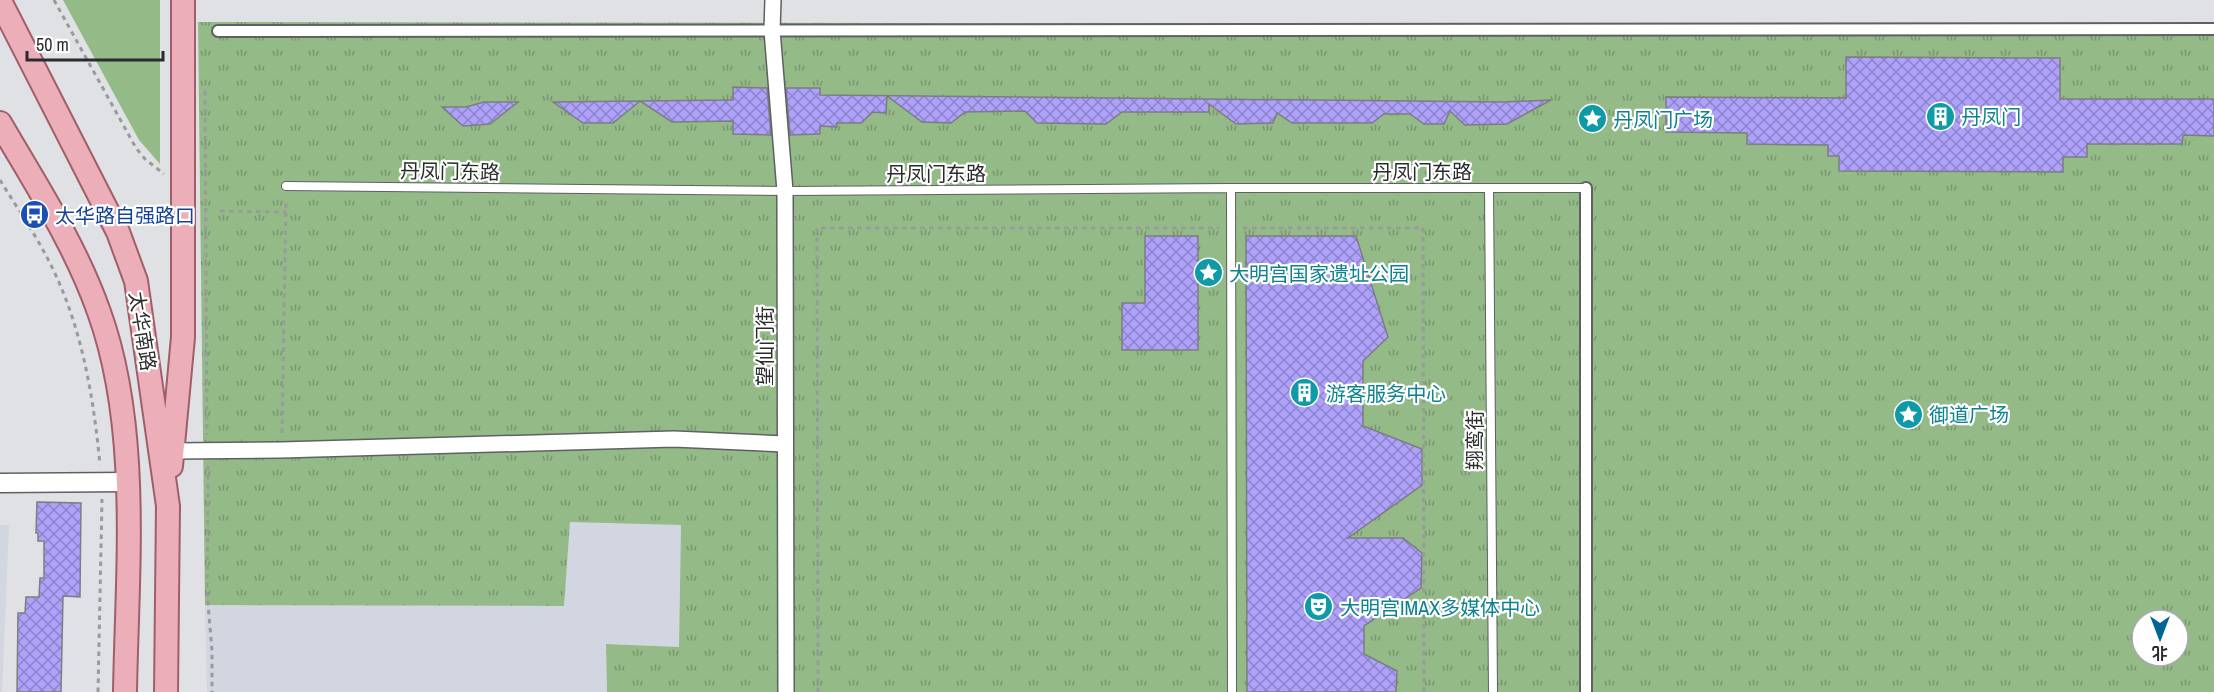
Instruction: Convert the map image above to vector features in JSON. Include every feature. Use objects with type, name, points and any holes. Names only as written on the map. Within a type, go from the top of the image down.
[{"type":"main road","points":[[168,506],[183,337],[183,0]]},
{"type":"main road","name":"太华南路","points":[[0,1],[118,232],[136,281],[168,506],[166,692]]},
{"type":"main road","name":"太华南路","points":[[0,123],[51,208],[82,267],[100,314],[118,379],[128,516],[125,692]]},
{"type":"street","name":"望仙门街","points":[[773,0],[772,30],[785,191],[786,692]]},
{"type":"street","points":[[218,31],[2214,29]]},
{"type":"street","points":[[1586,188],[1586,692]]},
{"type":"street","points":[[173,451],[674,439],[785,444]]},
{"type":"street","points":[[0,483],[126,482]]},
{"type":"lane","name":"丹凤门东路","points":[[286,186],[785,191],[1586,188]]},
{"type":"lane","points":[[1231,188],[1232,692]]},
{"type":"lane","name":"翔鸾街","points":[[1489,188],[1493,692]]},
{"type":"path","points":[[54,0],[136,148],[157,169],[206,201]]},
{"type":"path","points":[[205,83],[207,591],[212,651],[212,692]]},
{"type":"path","points":[[0,180],[44,250],[74,322],[88,375],[102,482],[98,692]]},
{"type":"path","points":[[281,450],[286,186]]},
{"type":"path","points":[[220,211],[286,212]]},
{"type":"path","points":[[818,692],[817,228],[1423,228],[1424,692]]},
{"type":"shaded area","points":[[570,521],[681,525],[679,647],[606,644],[607,692],[207,692],[205,605],[564,606]]},
{"type":"shaded area","points":[[0,525],[9,525],[2,692],[0,692]]},
{"type":"green space","points":[[63,0],[160,0],[160,164],[139,140]]},
{"type":"green space","name":"大明宫国家遗址公园","points":[[198,22],[2214,25],[2214,692],[607,692],[606,644],[679,647],[681,525],[570,522],[564,606],[205,605]]},
{"type":"building","name":"丹凤门","points":[[1846,57],[2060,58],[2060,99],[2214,99],[2214,136],[2183,135],[2182,144],[2087,144],[2087,157],[2063,157],[2063,172],[1839,171],[1839,156],[1828,156],[1828,145],[1747,144],[1747,133],[1666,132],[1666,97],[1846,98]]},
{"type":"building","points":[[733,87],[767,88],[771,135],[733,134],[733,121],[672,122],[640,101],[733,100]]},
{"type":"building","points":[[786,88],[820,88],[820,95],[1504,102],[1551,100],[1507,124],[1465,125],[1450,111],[1444,124],[1424,124],[1410,114],[1384,114],[1372,123],[1292,123],[1277,113],[1273,123],[1236,124],[1209,104],[1209,112],[1122,112],[1106,124],[1037,123],[1025,111],[965,112],[951,123],[922,122],[887,96],[886,113],[873,112],[861,123],[837,123],[837,127],[820,126],[820,134],[790,135]]},
{"type":"building","points":[[640,101],[613,123],[583,123],[553,102]]},
{"type":"building","points":[[484,102],[518,102],[490,124],[463,126],[442,107],[466,107]]},
{"type":"building","points":[[1145,236],[1198,236],[1198,350],[1122,350],[1122,303],[1145,303]]},
{"type":"building","name":"游客服务中心","points":[[1246,236],[1356,236],[1388,337],[1363,361],[1363,426],[1422,449],[1422,485],[1348,538],[1403,538],[1422,553],[1421,588],[1364,626],[1364,654],[1397,671],[1396,692],[1247,692]]},
{"type":"building","points":[[37,502],[81,503],[80,597],[63,596],[61,692],[17,692],[18,613],[25,613],[26,597],[39,597],[40,578],[44,578],[44,541],[38,541],[38,533],[36,533]]},
{"type":"place","name":"丹凤门","points":[[1940,116]]},
{"type":"place","name":"丹凤门广场","points":[[1592,119]]},
{"type":"place","name":"太华路自强路口","points":[[34,215]]},
{"type":"place","name":"大明宫国家遗址公园","points":[[1208,273]]},
{"type":"place","name":"游客服务中心","points":[[1305,393]]},
{"type":"place","name":"御道广场","points":[[1908,414]]},
{"type":"place","name":"大明宫IMAX多媒体中心","points":[[1319,607]]}]
